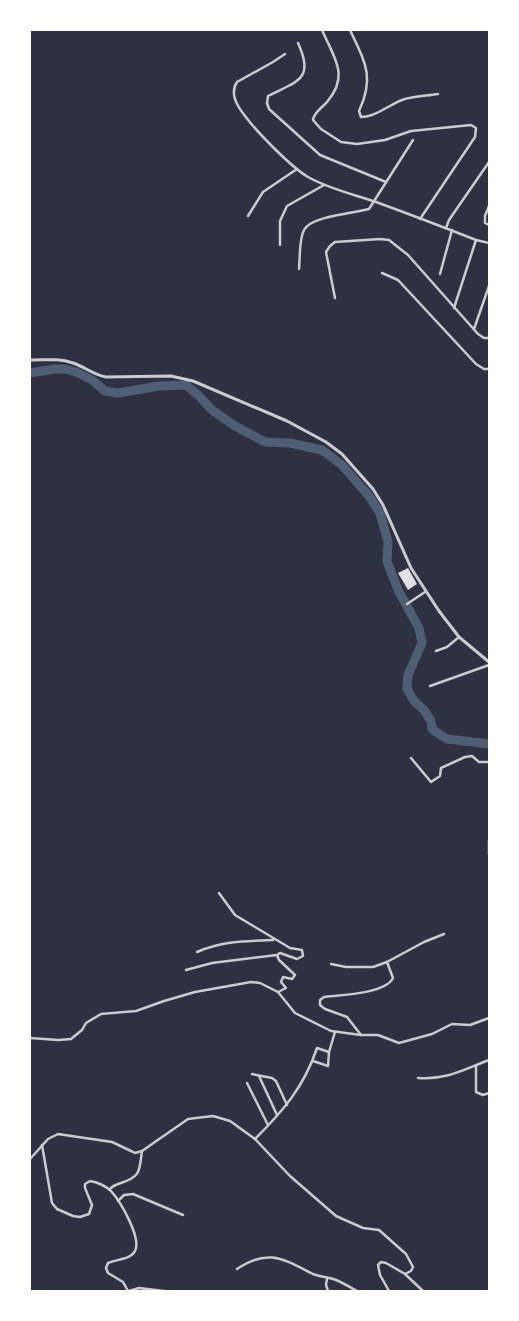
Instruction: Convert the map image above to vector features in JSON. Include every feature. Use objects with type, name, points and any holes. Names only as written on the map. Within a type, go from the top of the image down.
[{"type":"street","points":[[322,30],[338,68],[340,79],[328,102],[315,115],[314,120],[321,129],[341,142],[357,144],[385,140],[412,131],[471,125],[476,128],[475,136],[420,219]]},
{"type":"street","points":[[350,30],[367,70],[366,94],[359,112],[361,117],[368,116],[414,96],[438,94]]},
{"type":"street","points":[[298,43],[305,62],[303,76],[268,96],[267,103],[270,109],[320,155],[386,182]]},
{"type":"street","points":[[285,54],[240,79],[235,84],[233,91],[238,105],[249,121],[297,169],[324,185],[476,240],[489,242]]},
{"type":"street","points":[[299,269],[303,234],[306,227],[333,215],[369,209],[413,140]]},
{"type":"street","points":[[446,228],[449,220],[489,162]]},
{"type":"street","points":[[248,216],[263,192],[297,169]]},
{"type":"street","points":[[280,245],[280,221],[285,210],[292,203],[324,185]]},
{"type":"street","points":[[489,206],[484,216],[489,226]]},
{"type":"street","points":[[440,274],[452,230]]},
{"type":"street","points":[[336,298],[326,252],[330,246],[336,242],[389,240],[408,255],[474,329],[484,338],[489,338]]},
{"type":"street","points":[[454,308],[476,240]]},
{"type":"street","points":[[382,273],[398,280],[476,364],[484,369],[489,369]]},
{"type":"street","points":[[474,329],[489,286]]},
{"type":"street","points":[[30,360],[58,359],[74,363],[99,376],[106,377],[171,376],[194,381],[287,421],[326,442],[347,460],[373,489],[393,526],[411,568],[425,592],[459,637],[489,663],[430,686]]},
{"type":"street","points":[[407,604],[425,592]]},
{"type":"street","points":[[436,651],[447,648],[459,637]]},
{"type":"street","points":[[411,758],[431,782],[440,776],[440,768],[464,757],[472,756],[479,762],[489,762]]},
{"type":"street","points":[[489,843],[489,854]]},
{"type":"street","points":[[186,970],[212,962],[282,953],[297,958],[303,956],[304,952],[299,948],[290,948],[235,915],[219,893]]},
{"type":"street","points":[[331,964],[346,967],[374,968],[424,942],[444,934]]},
{"type":"street","points":[[197,952],[210,946],[238,940],[275,940]]},
{"type":"street","points":[[276,955],[295,975],[292,979],[283,977],[281,982],[286,988],[278,992]]},
{"type":"street","points":[[361,1036],[347,1017],[325,1009],[320,1005],[320,1000],[324,997],[371,991],[391,982],[394,978],[387,962]]},
{"type":"street","points":[[30,1038],[71,1039],[82,1030],[86,1023],[100,1014],[136,1012],[187,994],[251,982],[260,983],[278,992],[295,1013],[310,1022],[335,1032],[361,1036],[378,1035],[399,1043],[432,1034],[452,1024],[470,1024],[489,1018]]},
{"type":"street","points":[[313,1061],[328,1066],[329,1052],[335,1032]]},
{"type":"street","points":[[254,1139],[287,1105],[307,1074],[317,1048],[329,1052]]},
{"type":"street","points":[[418,1078],[435,1079],[453,1075],[489,1060]]},
{"type":"street","points":[[476,1065],[476,1092],[489,1093]]},
{"type":"street","points":[[252,1074],[272,1078],[276,1081],[287,1105]]},
{"type":"street","points":[[259,1076],[278,1116]]},
{"type":"street","points":[[247,1083],[268,1125]]},
{"type":"street","points":[[30,1158],[48,1139],[58,1134],[112,1142],[135,1152],[142,1151],[188,1118],[213,1116],[230,1121],[254,1139],[290,1176],[336,1216],[363,1228],[379,1230],[383,1233],[406,1254],[412,1263],[411,1271],[405,1274]]},
{"type":"street","points":[[42,1146],[50,1199],[57,1209],[73,1216],[80,1217],[89,1214],[92,1205],[85,1184],[90,1181],[110,1189],[129,1219],[137,1239],[135,1252],[130,1257],[113,1260],[108,1263],[106,1268],[108,1273],[123,1282],[129,1291],[139,1288],[164,1291]]},
{"type":"street","points":[[110,1189],[137,1174],[141,1167],[142,1151]]},
{"type":"street","points":[[118,1201],[124,1195],[134,1194],[183,1215]]},
{"type":"street","points":[[237,1269],[255,1259],[276,1257],[327,1279],[334,1279],[357,1291]]},
{"type":"street","points":[[388,1291],[380,1276],[378,1265],[381,1262],[405,1274],[423,1291]]},
{"type":"street","points":[[327,1279],[328,1291]]},
{"type":"building","points":[[408,568],[417,584],[408,590],[398,573]]},
{"type":"waterway","points":[[30,373],[65,369],[92,380],[105,391],[118,393],[159,386],[186,385],[212,410],[235,426],[265,442],[290,443],[322,450],[342,465],[369,496],[380,513],[388,542],[387,561],[398,590],[419,628],[422,643],[408,675],[407,689],[414,701],[424,710],[431,721],[432,729],[447,739],[489,744]]}]
